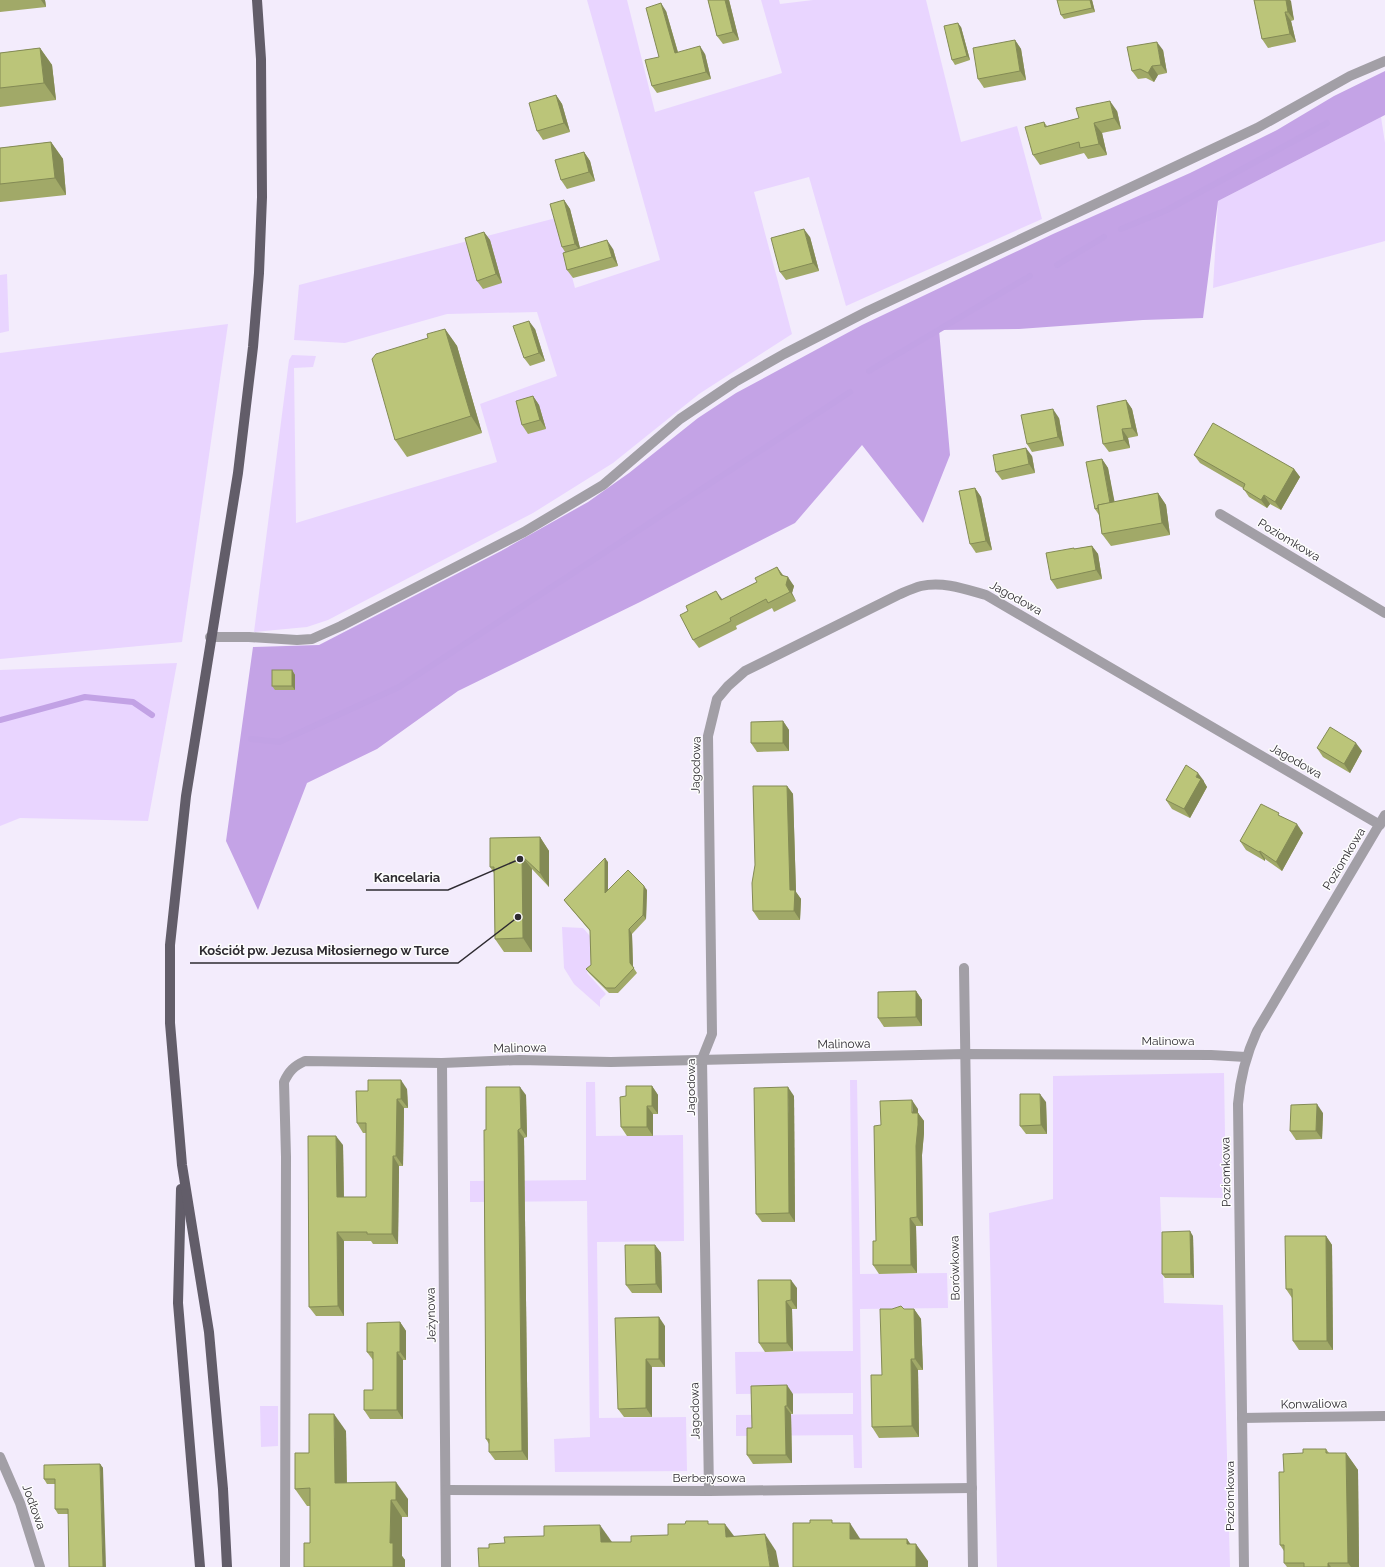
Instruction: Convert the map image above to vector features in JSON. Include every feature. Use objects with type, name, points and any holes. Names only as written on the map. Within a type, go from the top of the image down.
[{"type":"main road","points":[[227,1567],[223,1489],[209,1332],[182,1165],[170,1023],[170,945],[186,796],[210,637],[238,473],[253,347],[262,197],[261,66],[257,0]]},
{"type":"main road","points":[[182,1165],[178,1303],[200,1567]]},
{"type":"street","points":[[210,637],[249,637],[296,640],[312,639],[341,626],[524,532],[603,485],[680,419],[735,382],[784,354],[875,307],[1257,128],[1350,76],[1385,61]]},
{"type":"street","name":"Poziomkowa","points":[[1220,514],[1385,613]]},
{"type":"street","name":"Jagodowa","points":[[709,1491],[702,1059],[712,1034],[708,736],[717,699],[728,686],[745,671],[898,595],[922,586],[944,584],[986,595],[1380,825]]},
{"type":"street","name":"Poziomkowa","points":[[1244,1567],[1238,1104],[1246,1057],[1257,1031],[1385,815]]},
{"type":"street","name":"Borówkowa","points":[[964,968],[973,1567]]},
{"type":"street","name":"Malinowa","points":[[285,1567],[286,1157],[284,1082],[288,1072],[294,1066],[305,1061],[442,1063],[965,1054],[1203,1054],[1246,1057]]},
{"type":"street","name":"Jeżynowa","points":[[442,1063],[446,1567]]},
{"type":"street","name":"Konwaliowa","points":[[1242,1418],[1385,1416]]},
{"type":"street","name":"Jodłowa","points":[[0,1457],[20,1502],[40,1567]]},
{"type":"street","name":"Berberysowa","points":[[446,1490],[709,1491],[972,1488]]},
{"type":"shaded area","points":[[587,0],[627,0],[655,112],[782,73],[761,0],[779,0],[780,4],[813,0],[926,0],[961,142],[1017,126],[1042,219],[846,306],[809,177],[754,192],[792,334],[699,394],[613,463],[533,513],[328,620],[307,627],[254,632],[289,360],[292,355],[316,356],[313,367],[294,368],[296,523],[497,462],[480,404],[557,376],[537,312],[447,314],[345,343],[294,340],[299,285],[556,218],[575,288],[660,260]]},
{"type":"shaded area","points":[[1385,71],[1385,115],[1218,201],[1203,318],[1143,320],[1019,329],[939,330],[950,455],[923,523],[862,445],[795,523],[640,602],[458,691],[377,749],[307,783],[258,910],[226,841],[253,647],[319,645],[501,551],[588,502],[629,473],[698,418],[736,393],[862,325],[1053,234],[1190,173],[1277,130],[1334,96]]},
{"type":"shaded area","points":[[1381,117],[1385,143],[1385,241],[1213,288],[1218,201]]},
{"type":"shaded area","points":[[7,274],[9,331],[0,333],[0,275]]},
{"type":"shaded area","points":[[228,324],[182,642],[0,659],[0,353]]},
{"type":"shaded area","points":[[177,663],[148,821],[20,818],[0,826],[0,670]]},
{"type":"shaded area","points":[[562,927],[583,928],[590,936],[591,965],[587,973],[606,994],[600,1000],[600,1007],[574,984],[564,968]]},
{"type":"shaded area","points":[[1224,1073],[1226,1198],[1160,1197],[1164,1303],[1223,1305],[1230,1567],[997,1567],[989,1213],[1053,1199],[1053,1076]]},
{"type":"shaded area","points":[[850,1080],[857,1080],[860,1274],[947,1273],[948,1308],[860,1309],[862,1468],[854,1468],[853,1435],[736,1436],[736,1415],[853,1414],[853,1393],[736,1394],[735,1352],[853,1351]]},
{"type":"shaded area","points":[[586,1082],[595,1082],[596,1136],[683,1135],[684,1241],[597,1242],[599,1418],[686,1417],[687,1471],[555,1472],[554,1439],[590,1437],[587,1201],[470,1202],[470,1181],[586,1180]]},
{"type":"shaded area","points":[[260,1406],[278,1406],[278,1446],[261,1447]]},
{"type":"building","points":[[708,0],[725,0],[733,32],[717,36]]},
{"type":"building","points":[[1057,0],[1090,0],[1092,8],[1061,15]]},
{"type":"building","points":[[1254,0],[1286,0],[1288,12],[1285,12],[1290,34],[1262,39]]},
{"type":"building","points":[[661,3],[675,53],[700,46],[706,72],[652,86],[645,60],[659,57],[646,8]]},
{"type":"building","points":[[958,23],[967,56],[952,60],[944,26]]},
{"type":"building","points":[[1015,40],[1020,71],[978,79],[973,48]]},
{"type":"building","points":[[1157,42],[1161,65],[1152,66],[1148,73],[1140,69],[1132,71],[1127,47]]},
{"type":"building","points":[[40,48],[44,83],[0,88],[0,53]]},
{"type":"building","points":[[556,95],[564,123],[537,131],[529,103]]},
{"type":"building","points":[[1110,101],[1114,118],[1094,123],[1099,144],[1080,148],[1079,142],[1033,155],[1025,127],[1044,122],[1045,127],[1079,118],[1076,108]]},
{"type":"building","points":[[51,142],[55,178],[0,184],[0,148]]},
{"type":"building","points":[[584,152],[589,172],[561,180],[555,160]]},
{"type":"building","points":[[564,200],[575,244],[562,247],[550,204]]},
{"type":"building","points":[[804,229],[813,263],[780,272],[771,238]]},
{"type":"building","points":[[484,232],[496,274],[477,281],[465,238]]},
{"type":"building","points":[[607,240],[612,257],[567,270],[563,253]]},
{"type":"building","points":[[529,321],[539,353],[524,358],[513,326]]},
{"type":"building","points":[[445,329],[471,416],[395,440],[372,359],[376,354],[428,338],[427,334]]},
{"type":"building","points":[[533,396],[540,420],[522,425],[516,401]]},
{"type":"building","points":[[1126,400],[1132,428],[1122,429],[1124,440],[1103,444],[1097,406]]},
{"type":"building","points":[[1053,409],[1058,437],[1027,444],[1021,415]]},
{"type":"building","points":[[1213,423],[1294,469],[1275,502],[1264,495],[1261,500],[1243,489],[1245,484],[1194,455]]},
{"type":"building","points":[[1026,448],[1029,464],[996,472],[993,455]]},
{"type":"building","points":[[1102,459],[1110,503],[1098,505],[1098,508],[1095,509],[1086,462]]},
{"type":"building","points":[[975,488],[986,541],[970,544],[959,491]]},
{"type":"building","points":[[1158,493],[1162,523],[1102,534],[1098,505]]},
{"type":"building","points":[[1092,546],[1096,570],[1051,580],[1046,553]]},
{"type":"building","points":[[777,567],[781,575],[788,577],[786,585],[790,592],[768,603],[766,599],[730,618],[731,621],[693,640],[680,615],[688,611],[686,606],[716,591],[721,600],[757,582],[755,578]]},
{"type":"building","points":[[272,670],[292,670],[292,686],[272,686]]},
{"type":"building","points":[[783,721],[783,743],[751,743],[751,722]]},
{"type":"building","points":[[1330,727],[1356,743],[1344,764],[1317,748]]},
{"type":"building","points":[[1186,765],[1198,773],[1196,777],[1201,779],[1184,809],[1166,800]]},
{"type":"building","points":[[753,786],[787,786],[790,890],[795,890],[794,911],[753,911],[752,883],[755,865]]},
{"type":"building","points":[[1261,804],[1279,813],[1278,815],[1297,824],[1276,862],[1260,851],[1259,852],[1240,841]]},
{"type":"building","points":[[540,837],[540,873],[522,856],[523,938],[495,939],[494,867],[490,867],[490,838]]},
{"type":"building","points":[[605,858],[605,893],[628,870],[644,886],[643,915],[629,929],[630,963],[634,968],[615,988],[606,988],[586,969],[591,965],[590,930],[564,900]]},
{"type":"building","points":[[916,991],[916,1017],[878,1018],[878,992]]},
{"type":"building","points":[[368,1080],[401,1080],[401,1099],[397,1099],[396,1156],[393,1156],[392,1234],[337,1232],[338,1306],[309,1307],[308,1136],[336,1136],[337,1197],[366,1197],[366,1123],[357,1123],[356,1091],[368,1091]]},
{"type":"building","points":[[626,1086],[652,1086],[652,1106],[647,1106],[647,1127],[621,1127],[620,1097],[626,1096]]},
{"type":"building","points":[[486,1087],[520,1087],[521,1128],[518,1130],[522,1451],[489,1452],[489,1439],[486,1439],[484,1130],[486,1130]]},
{"type":"building","points":[[788,1087],[789,1213],[756,1214],[754,1088]]},
{"type":"building","points":[[1020,1094],[1040,1094],[1041,1125],[1020,1126]]},
{"type":"building","points":[[912,1100],[912,1113],[918,1113],[918,1125],[916,1146],[917,1217],[910,1218],[911,1265],[873,1265],[873,1241],[876,1241],[874,1126],[881,1125],[880,1101]]},
{"type":"building","points":[[1317,1104],[1316,1131],[1290,1131],[1291,1105]]},
{"type":"building","points":[[1190,1231],[1191,1274],[1162,1274],[1162,1232]]},
{"type":"building","points":[[1285,1236],[1326,1236],[1327,1341],[1293,1341],[1292,1289],[1286,1289]]},
{"type":"building","points":[[625,1245],[655,1245],[656,1284],[626,1285]]},
{"type":"building","points":[[758,1280],[791,1280],[791,1300],[786,1301],[787,1343],[759,1343]]},
{"type":"building","points":[[901,1306],[904,1309],[914,1309],[915,1359],[911,1359],[912,1426],[872,1427],[871,1375],[882,1375],[880,1309],[892,1309]]},
{"type":"building","points":[[659,1317],[659,1359],[646,1359],[646,1408],[618,1409],[615,1318]]},
{"type":"building","points":[[400,1322],[400,1352],[397,1352],[397,1410],[364,1410],[364,1390],[373,1390],[373,1352],[367,1352],[367,1323]]},
{"type":"building","points":[[787,1385],[787,1406],[785,1406],[786,1455],[747,1455],[747,1428],[752,1428],[751,1386]]},
{"type":"building","points":[[309,1414],[334,1414],[335,1483],[396,1482],[396,1500],[391,1500],[390,1543],[393,1543],[393,1567],[304,1567],[304,1543],[310,1543],[310,1488],[295,1489],[295,1453],[309,1453]]},
{"type":"building","points":[[1303,1449],[1326,1449],[1326,1453],[1346,1453],[1348,1563],[1328,1563],[1328,1567],[1304,1567],[1304,1563],[1284,1563],[1284,1545],[1280,1545],[1279,1472],[1284,1472],[1283,1454],[1303,1453]]},
{"type":"building","points":[[100,1464],[103,1567],[69,1567],[68,1509],[55,1509],[55,1479],[44,1479],[44,1465]]},
{"type":"building","points":[[810,1520],[832,1520],[832,1523],[850,1523],[850,1539],[907,1539],[907,1544],[916,1544],[916,1567],[793,1567],[793,1523],[810,1523]]},
{"type":"building","points":[[686,1521],[708,1521],[708,1524],[725,1524],[726,1537],[765,1534],[770,1567],[479,1567],[478,1548],[489,1548],[489,1544],[505,1543],[504,1537],[544,1536],[544,1526],[600,1525],[601,1542],[631,1542],[631,1536],[668,1535],[668,1524],[685,1524]]},
{"type":"waterway","points":[[1121,229],[1167,210],[1327,123]]},
{"type":"waterway","points":[[1057,265],[1104,237]]},
{"type":"waterway","points":[[869,371],[1030,276]]},
{"type":"waterway","points":[[251,739],[279,742],[399,687],[850,392]]},
{"type":"waterway","points":[[0,720],[85,697],[133,702],[152,715]]},
{"type":"place","name":"Kancelaria","points":[[520,859]]},
{"type":"place","name":"Kościół pw. Jezusa Miłosiernego w Turce","points":[[518,917]]}]
